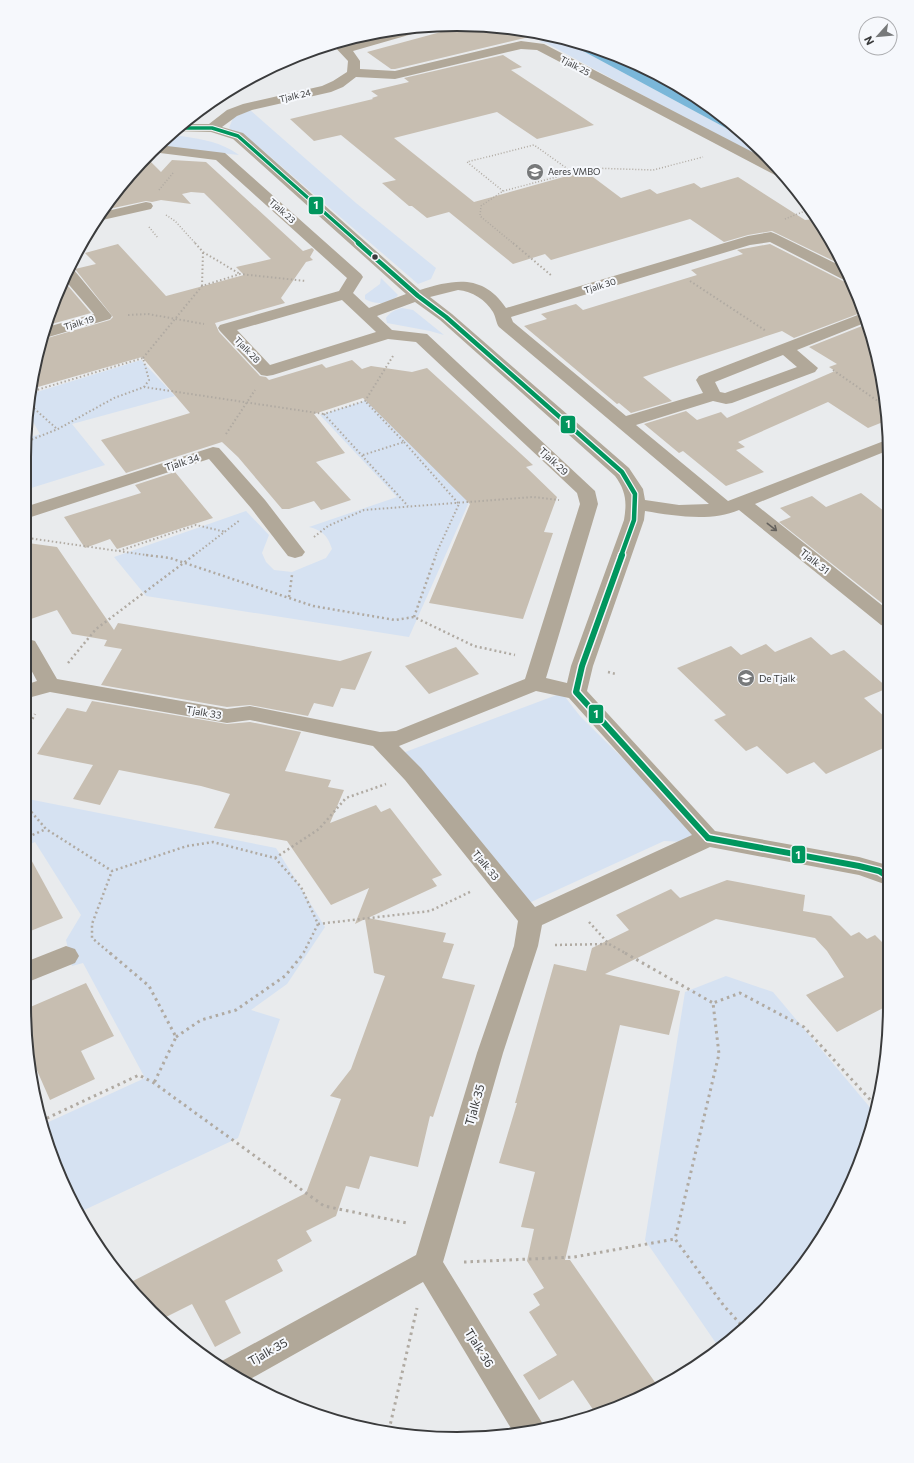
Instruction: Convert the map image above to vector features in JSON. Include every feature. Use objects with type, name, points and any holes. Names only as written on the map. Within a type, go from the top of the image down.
[{"type":"street","name":"Tjalk 25","points":[[353,73],[395,75],[521,45],[540,47],[767,166]]},
{"type":"street","points":[[342,47],[354,61],[353,73]]},
{"type":"street","name":"Tjalk 24","points":[[212,128],[232,114],[248,107],[326,88],[338,84],[353,73]]},
{"type":"street","points":[[187,128],[212,128],[238,136],[418,296],[446,317],[622,472],[635,490],[636,504],[634,520],[582,666],[576,692]]},
{"type":"street","name":"Tjalk 23","points":[[163,150],[220,156],[355,277],[347,290]]},
{"type":"street","points":[[106,216],[146,206]]},
{"type":"street","name":"Tjalk 30","points":[[502,314],[574,294],[748,241],[771,237],[786,243],[840,272]]},
{"type":"street","name":"Tjalk 19","points":[[51,332],[104,316],[71,277]]},
{"type":"street","points":[[367,314],[445,288],[466,285],[481,292],[497,305],[505,324],[623,422],[734,506]]},
{"type":"street","points":[[347,290],[367,314],[387,334]]},
{"type":"street","name":"Tjalk 28","points":[[347,290],[226,328],[267,371],[387,334]]},
{"type":"street","points":[[713,395],[705,380],[860,319]]},
{"type":"street","name":"Tjalk 29","points":[[387,334],[406,335],[421,338],[586,491],[589,504]]},
{"type":"street","points":[[623,422],[713,395],[726,398],[809,368],[789,346]]},
{"type":"street","points":[[636,504],[678,511],[734,506],[883,447]]},
{"type":"street","name":"Tjalk 34","points":[[31,511],[213,452],[258,504],[295,552]]},
{"type":"street","points":[[589,504],[534,683],[576,692],[708,838]]},
{"type":"street","name":"Tjalk 31","points":[[734,506],[883,616]]},
{"type":"street","points":[[31,651],[50,685]]},
{"type":"street","name":"Tjalk 33","points":[[31,690],[50,685],[227,716],[250,713],[380,740],[399,738],[534,683]]},
{"type":"street","name":"Tjalk 33","points":[[380,740],[413,774],[531,919]]},
{"type":"street","points":[[531,919],[708,838],[859,866],[883,874]]},
{"type":"street","name":"Tjalk 35","points":[[236,1370],[428,1264],[490,1053],[526,946],[531,919]]},
{"type":"street","points":[[31,971],[66,956]]},
{"type":"street","name":"Tjalk 36","points":[[428,1264],[526,1426]]},
{"type":"path","points":[[503,191],[467,162],[534,145],[572,172]]},
{"type":"path","points":[[574,294],[480,216],[481,206],[503,191],[572,172],[591,168],[653,170],[734,149]]},
{"type":"path","points":[[190,152],[146,206],[159,210],[175,221],[203,252],[240,274],[347,290]]},
{"type":"path","points":[[202,286],[203,252]]},
{"type":"path","points":[[666,266],[879,402]]},
{"type":"path","points":[[37,390],[143,358],[202,286],[240,274]]},
{"type":"path","points":[[104,316],[148,314],[226,328]]},
{"type":"path","points":[[32,440],[57,429],[125,392],[144,388],[324,414],[365,401],[406,335]]},
{"type":"path","points":[[143,358],[149,380],[144,388]]},
{"type":"path","points":[[213,452],[247,404],[267,371]]},
{"type":"path","points":[[365,401],[404,442],[458,504]]},
{"type":"path","points":[[34,409],[57,429]]},
{"type":"path","points":[[324,414],[408,506]]},
{"type":"path","points":[[363,455],[404,442]]},
{"type":"path","points":[[289,597],[295,552],[328,526],[364,510],[458,504],[533,497],[589,504]]},
{"type":"path","points":[[31,722],[50,685],[96,630],[227,532],[258,504]]},
{"type":"path","points":[[414,617],[433,561],[458,504]]},
{"type":"path","points":[[118,552],[196,525],[227,532]]},
{"type":"path","points":[[31,538],[118,552],[170,558],[313,606],[395,620],[414,617],[474,646],[540,660]]},
{"type":"path","points":[[582,666],[616,674]]},
{"type":"path","points":[[275,858],[319,829],[346,798],[413,774]]},
{"type":"path","points":[[31,812],[46,829],[112,871]]},
{"type":"path","points":[[31,836],[46,829]]},
{"type":"path","points":[[112,871],[187,846],[213,842],[275,858],[301,887],[318,924],[306,950],[285,976],[236,1010],[201,1020],[176,1037],[154,1083]]},
{"type":"path","points":[[112,871],[92,924],[92,938],[149,986],[176,1037]]},
{"type":"path","points":[[318,924],[430,911],[497,879]]},
{"type":"path","points":[[569,901],[609,944],[714,1003]]},
{"type":"path","points":[[526,946],[609,944]]},
{"type":"path","points":[[714,1003],[740,993],[804,1027],[872,1101]]},
{"type":"path","points":[[714,1003],[719,1054],[675,1239],[724,1306],[740,1324]]},
{"type":"path","points":[[47,1118],[139,1075],[154,1083],[324,1206],[439,1230]]},
{"type":"path","points":[[390,1426],[428,1264],[574,1257],[675,1239]]},
{"type":"shaded area","points":[[545,40],[583,51],[729,130],[761,159],[546,43],[539,42]]},
{"type":"shaded area","points":[[250,110],[356,203],[436,268],[431,279],[418,284],[259,147],[237,135],[229,128],[233,118]]},
{"type":"shaded area","points":[[177,136],[204,140],[218,144],[239,155],[166,147]]},
{"type":"shaded area","points":[[381,278],[398,295],[391,301],[382,303],[365,299],[365,295],[380,284]]},
{"type":"shaded area","points":[[402,308],[413,310],[444,335],[387,323],[386,318],[389,314]]},
{"type":"shaded area","points":[[141,360],[175,396],[72,424],[105,465],[31,488],[32,437],[40,434],[33,421],[36,392]]},
{"type":"shaded area","points":[[370,399],[469,502],[409,637],[146,596],[114,557],[246,511],[269,535],[262,553],[266,562],[274,570],[292,572],[326,558],[332,549],[329,540],[318,530],[309,527],[397,497],[320,415]]},
{"type":"shaded area","points":[[562,693],[580,716],[708,843],[664,841],[518,908],[400,754]]},
{"type":"shaded area","points":[[31,800],[276,848],[325,927],[287,984],[251,1010],[280,1019],[238,1138],[84,1210],[63,1169],[48,1122],[145,1078],[83,963],[72,966],[66,940],[81,915],[35,842],[31,844]]},
{"type":"shaded area","points":[[726,976],[773,992],[870,1108],[851,1169],[826,1219],[811,1243],[777,1287],[738,1326],[716,1344],[645,1240],[685,992]]},
{"type":"water","points":[[581,50],[620,63],[670,88],[694,103],[729,130]]},
{"type":"building","points":[[443,32],[485,32],[528,37],[395,69],[391,69],[367,52]]},
{"type":"building","points":[[503,55],[522,67],[511,70],[594,125],[537,139],[497,112],[394,138],[474,202],[585,171],[621,198],[650,189],[657,194],[694,183],[701,188],[738,177],[805,220],[811,220],[835,262],[772,231],[748,235],[724,242],[690,219],[551,260],[545,254],[513,264],[449,212],[427,218],[412,206],[409,206],[382,183],[396,180],[341,135],[314,141],[290,119],[373,99],[372,98],[378,96],[371,91],[409,82],[404,78]]},
{"type":"building","points":[[172,160],[206,162],[303,251],[312,248],[314,250],[310,257],[313,260],[306,262],[281,298],[285,303],[215,323],[219,332],[260,376],[266,377],[269,380],[322,364],[326,368],[352,360],[362,369],[371,366],[412,372],[427,368],[533,465],[526,467],[557,497],[544,532],[553,533],[523,619],[429,603],[470,504],[363,398],[314,414],[345,453],[316,462],[351,500],[321,510],[314,501],[289,509],[282,509],[238,457],[222,442],[126,473],[101,440],[190,413],[142,357],[37,387],[49,338],[110,320],[113,317],[75,269],[96,264],[85,253],[118,244],[166,296],[244,275],[236,267],[271,259],[204,193],[191,192],[182,194],[191,204],[161,200],[152,202],[146,201],[111,208],[150,162],[161,172]]},
{"type":"building","points":[[770,244],[845,281],[858,314],[794,338],[782,331],[643,377],[672,401],[631,413],[619,403],[617,404],[524,326],[547,319],[541,314],[576,304],[583,310],[697,275],[691,270],[743,254],[737,250]]},
{"type":"building","points":[[67,285],[91,313],[53,324]]},
{"type":"building","points":[[862,326],[875,374],[881,423],[868,428],[828,402],[738,442],[745,447],[736,450],[764,472],[726,486],[683,451],[679,453],[644,424],[686,411],[697,420],[721,412],[727,418],[835,371],[829,367],[837,364],[809,347]]},
{"type":"building","points":[[175,472],[213,518],[117,549],[110,539],[85,548],[64,517],[141,493],[135,485]]},
{"type":"building","points":[[861,493],[883,510],[883,604],[779,522],[791,517],[780,508],[812,496],[826,507]]},
{"type":"building","points":[[31,543],[57,547],[114,630],[118,623],[340,661],[372,651],[355,690],[341,688],[333,707],[314,703],[308,716],[250,705],[227,707],[101,685],[122,649],[104,646],[107,640],[72,634],[57,610],[31,619]]},
{"type":"building","points":[[811,637],[831,655],[844,650],[883,684],[883,690],[864,698],[883,715],[883,748],[826,774],[814,762],[787,774],[757,746],[746,751],[714,720],[726,715],[677,668],[731,646],[741,655],[766,644],[775,652]]},
{"type":"building","points":[[456,647],[479,674],[429,694],[405,666]]},
{"type":"building","points":[[92,701],[227,724],[250,722],[301,732],[285,771],[331,780],[328,787],[344,790],[330,823],[376,805],[381,812],[390,808],[442,875],[432,879],[437,886],[368,918],[446,933],[443,942],[454,944],[442,978],[475,985],[433,1117],[430,1116],[418,1167],[370,1156],[359,1189],[346,1186],[336,1216],[306,1231],[312,1241],[277,1260],[283,1271],[225,1301],[241,1333],[215,1347],[192,1304],[166,1317],[132,1281],[306,1193],[341,1099],[330,1096],[351,1069],[385,976],[374,973],[365,919],[355,924],[369,888],[331,905],[287,841],[214,828],[230,794],[201,786],[119,770],[100,805],[73,799],[93,765],[37,754],[67,708],[86,712]]},
{"type":"building","points":[[31,859],[63,918],[31,931]]},
{"type":"building","points":[[727,880],[805,895],[803,911],[831,916],[851,936],[859,932],[867,939],[875,935],[883,943],[883,1008],[837,1032],[806,995],[844,977],[827,951],[815,938],[716,919],[605,974],[680,991],[669,1035],[620,1025],[565,1260],[570,1260],[655,1383],[620,1400],[593,1409],[573,1380],[539,1400],[523,1375],[557,1355],[529,1312],[540,1305],[533,1294],[544,1288],[527,1261],[534,1229],[521,1227],[535,1172],[499,1163],[517,1103],[515,1103],[554,964],[586,971],[592,948],[629,930],[616,915],[671,889],[680,898]]},
{"type":"building","points":[[86,983],[114,1036],[81,1051],[95,1079],[50,1100],[36,1068],[31,1007]]},
{"type":"transit line","name":"1","points":[[187,128],[212,128],[238,136],[418,296],[446,317],[622,472],[635,494],[634,520],[582,666],[576,692],[708,838]]},
{"type":"transit line","name":"1","points":[[708,838],[859,866],[883,874]]},
{"type":"place","name":"Aeres VMBO","points":[[535,172]]},
{"type":"place","name":"De Tjalk","points":[[746,678]]}]
